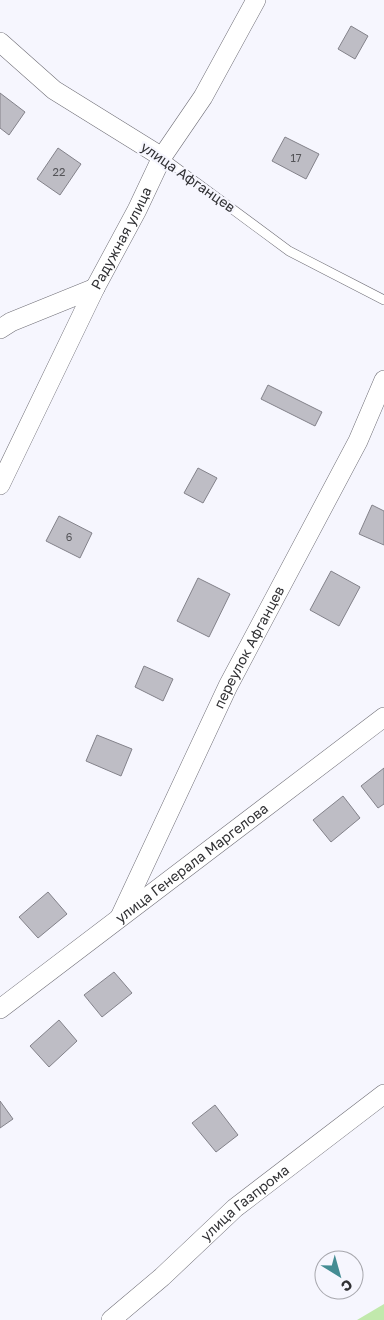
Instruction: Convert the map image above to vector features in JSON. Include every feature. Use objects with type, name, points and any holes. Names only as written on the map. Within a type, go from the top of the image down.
[{"type":"street","name":"Радужная улица","points":[[0,485],[95,288],[137,210],[162,156],[203,97],[256,0]]},
{"type":"street","name":"улица Афганцев","points":[[0,42],[54,90],[162,156]]},
{"type":"street","points":[[0,328],[95,288]]},
{"type":"street","name":"переулок Афганцев","points":[[120,917],[228,686],[358,441],[384,380]]},
{"type":"street","name":"улица Генерала Маргелова","points":[[0,1009],[384,717]]},
{"type":"street","name":"улица Газпрома","points":[[110,1320],[162,1277],[235,1208],[384,1094]]},
{"type":"lane","name":"улица Афганцев","points":[[162,156],[289,251],[384,300]]},
{"type":"green space","points":[[384,1304],[384,1320],[357,1320]]},
{"type":"building","points":[[351,26],[368,36],[355,59],[338,49]]},
{"type":"building","points":[[0,93],[25,112],[9,135],[0,128]]},
{"type":"building","points":[[285,137],[319,154],[306,179],[272,161]]},
{"type":"building","points":[[58,148],[81,164],[60,195],[37,179]]},
{"type":"building","points":[[268,385],[322,412],[315,426],[261,399]]},
{"type":"building","points":[[198,468],[217,478],[203,503],[184,493]]},
{"type":"building","points":[[372,505],[384,511],[384,545],[359,534]]},
{"type":"building","points":[[59,516],[92,533],[80,558],[46,541]]},
{"type":"building","points":[[331,571],[360,587],[339,626],[310,610]]},
{"type":"building","points":[[198,578],[230,594],[209,637],[177,621]]},
{"type":"building","points":[[144,666],[173,679],[163,701],[135,687]]},
{"type":"building","points":[[97,735],[132,749],[121,776],[86,761]]},
{"type":"building","points":[[384,768],[384,804],[378,808],[361,786]]},
{"type":"building","points":[[343,796],[360,818],[331,842],[313,820]]},
{"type":"building","points":[[48,892],[67,914],[38,938],[19,917]]},
{"type":"building","points":[[114,972],[132,993],[102,1017],[84,995]]},
{"type":"building","points":[[59,1020],[77,1041],[49,1067],[30,1046]]},
{"type":"building","points":[[0,1101],[13,1119],[0,1128]]},
{"type":"building","points":[[215,1105],[238,1135],[216,1152],[192,1123]]}]
